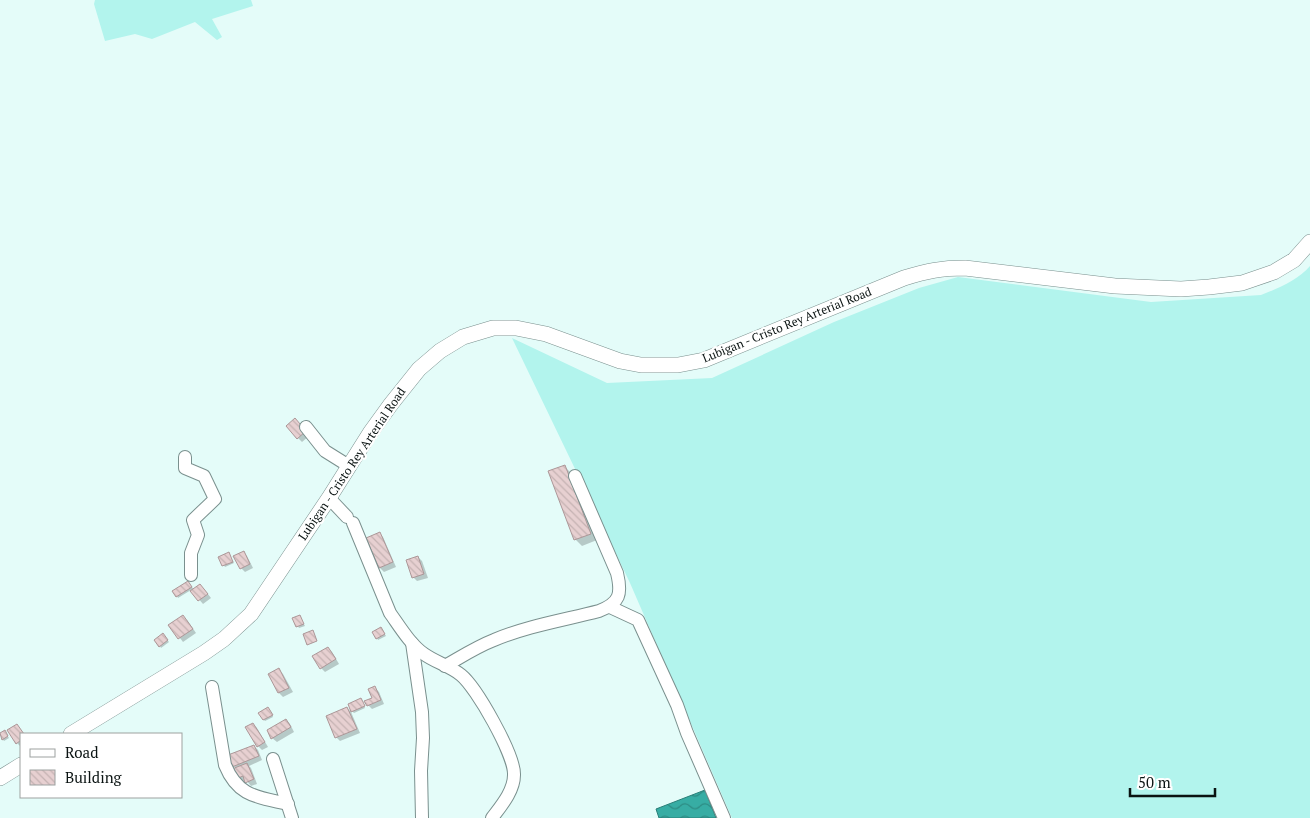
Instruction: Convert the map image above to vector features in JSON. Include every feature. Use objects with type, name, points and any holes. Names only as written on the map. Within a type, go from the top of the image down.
[{"type":"main road","name":"Lubigan - Cristo Rey Arterial Road","points":[[73,733],[204,653],[237,628],[251,614],[391,404],[419,369],[440,351],[463,337],[493,328],[516,328],[546,334],[620,361],[641,365],[678,364],[704,360],[904,278],[927,271],[965,268],[1115,286],[1181,289],[1209,287],[1242,284],[1274,272],[1294,260],[1310,242]]},
{"type":"main road","points":[[0,778],[20,766]]},
{"type":"street","points":[[306,427],[325,451],[349,466]]},
{"type":"street","points":[[185,457],[185,468],[204,476],[215,498],[193,520],[198,535],[192,553],[191,575]]},
{"type":"street","points":[[445,666],[496,639],[530,628],[599,611],[614,604],[619,594],[620,583],[618,573],[575,476]]},
{"type":"street","points":[[329,498],[350,520],[390,613],[412,643],[423,654],[460,674],[471,685],[507,748],[513,762],[514,775],[512,786],[505,801],[492,818]]},
{"type":"street","points":[[610,607],[638,620],[678,705],[687,733],[724,818]]},
{"type":"street","points":[[412,643],[422,712],[422,818]]},
{"type":"street","points":[[212,687],[225,766],[229,776],[252,796],[288,804]]},
{"type":"street","points":[[273,759],[292,818]]},
{"type":"shaded area","points":[[95,0],[251,0],[253,6],[212,19],[222,37],[217,40],[195,22],[152,39],[135,34],[105,41],[94,4]]},
{"type":"shaded area","points":[[1310,266],[1310,818],[732,818],[630,583],[512,338],[607,383],[712,378],[834,322],[919,288],[958,277],[1151,302],[1261,295],[1294,279]]},
{"type":"water","points":[[705,790],[716,818],[659,818],[656,809]]},
{"type":"building","points":[[295,418],[306,431],[297,439],[286,426]]},
{"type":"building","points":[[565,465],[591,534],[574,540],[548,471]]},
{"type":"building","points":[[380,532],[393,562],[379,568],[366,538]]},
{"type":"building","points":[[244,551],[250,564],[240,569],[233,556]]},
{"type":"building","points":[[229,552],[233,562],[222,566],[218,557]]},
{"type":"building","points":[[418,556],[424,574],[412,578],[406,560]]},
{"type":"building","points":[[188,581],[192,587],[176,597],[172,591]]},
{"type":"building","points":[[200,584],[208,594],[198,601],[190,591]]},
{"type":"building","points":[[183,615],[193,629],[178,639],[168,625]]},
{"type":"building","points":[[300,615],[304,624],[296,627],[292,618]]},
{"type":"building","points":[[381,627],[385,634],[376,639],[372,632]]},
{"type":"building","points":[[313,630],[317,641],[307,645],[303,634]]},
{"type":"building","points":[[163,633],[168,640],[159,647],[154,640]]},
{"type":"building","points":[[328,647],[336,659],[320,669],[312,656]]},
{"type":"building","points":[[279,668],[289,688],[278,693],[268,674]]},
{"type":"building","points":[[375,686],[381,700],[367,706],[364,701],[372,698],[368,689]]},
{"type":"building","points":[[361,698],[365,706],[351,712],[348,704]]},
{"type":"building","points":[[268,707],[273,715],[263,720],[258,713]]},
{"type":"building","points":[[347,707],[357,729],[335,738],[326,716]]},
{"type":"building","points":[[286,719],[291,727],[271,739],[267,730]]},
{"type":"building","points":[[253,723],[265,742],[257,747],[245,727]]},
{"type":"building","points":[[17,724],[23,733],[20,733],[20,741],[16,744],[7,730]]},
{"type":"building","points":[[5,730],[8,736],[2,740],[0,733]]},
{"type":"building","points":[[254,745],[259,756],[232,767],[228,755]]},
{"type":"building","points":[[247,763],[254,779],[245,783],[243,776],[236,779],[232,769]]}]
